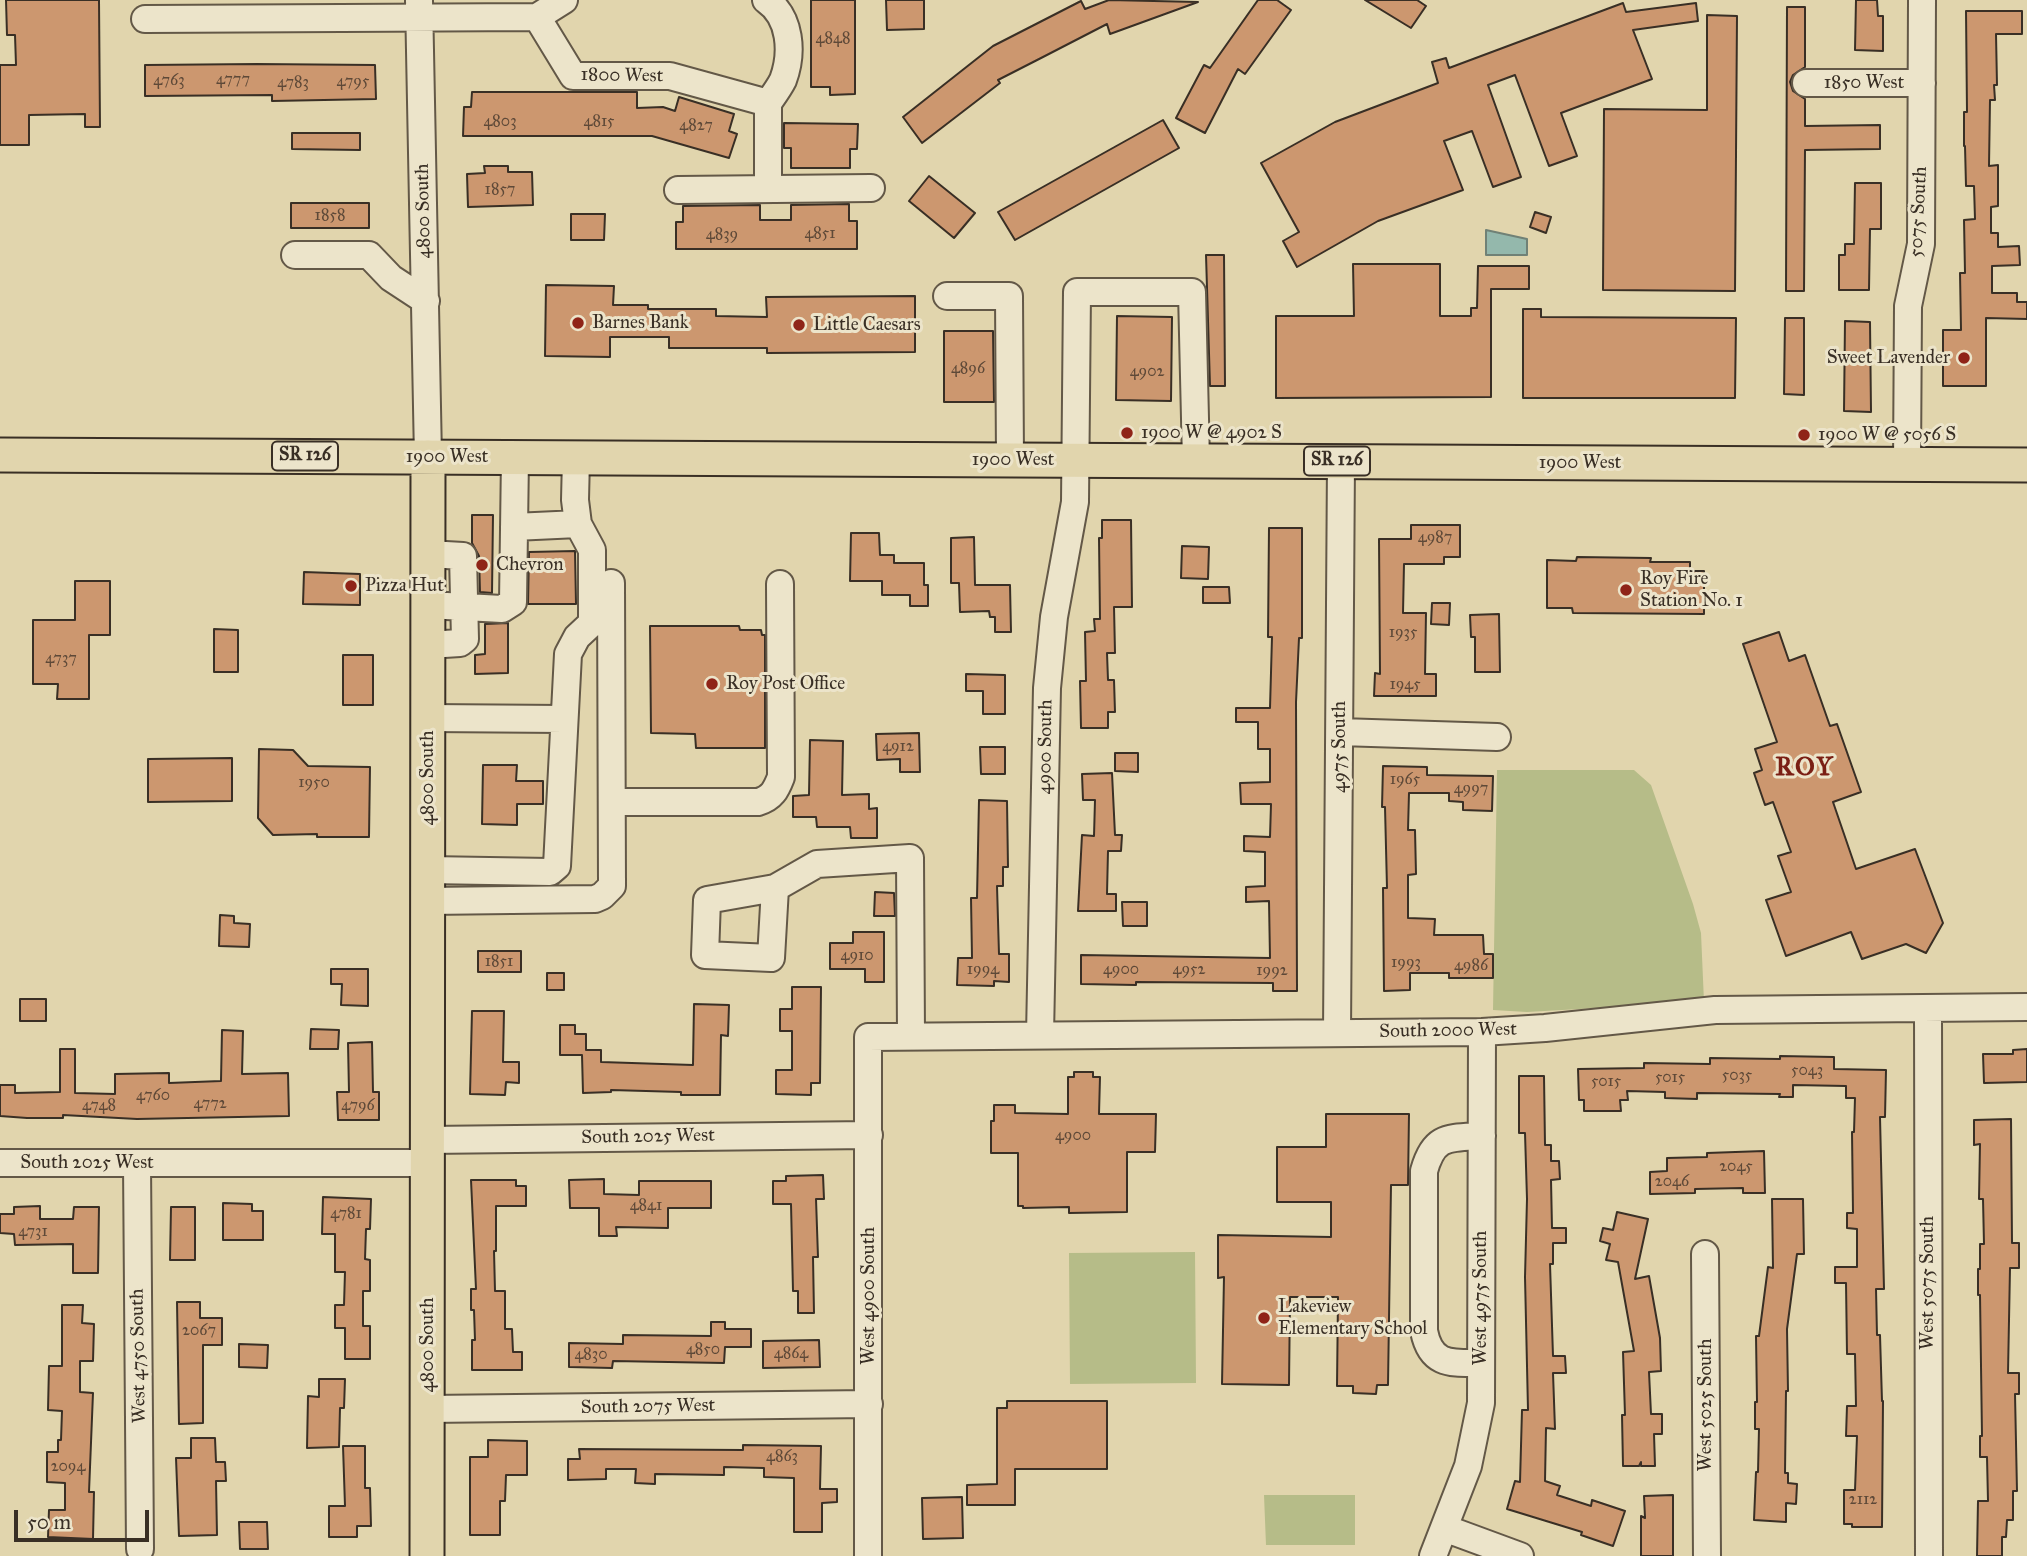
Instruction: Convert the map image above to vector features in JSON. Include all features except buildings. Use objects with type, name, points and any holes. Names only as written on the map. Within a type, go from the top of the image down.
[{"type":"main road","name":"1900 West","points":[[0,454],[2027,465]]},
{"type":"main road","name":"4800 South","points":[[427,1556],[428,457]]},
{"type":"street","points":[[145,19],[419,8],[537,17],[564,0]]},
{"type":"street","points":[[766,0],[775,6],[790,38],[783,79],[768,103],[768,189]]},
{"type":"street","name":"5075 South","points":[[1907,464],[1908,306],[1921,244],[1922,0]]},
{"type":"street","name":"4800 South","points":[[419,8],[428,457]]},
{"type":"street","name":"1800 West","points":[[537,17],[573,76],[670,76],[768,103]]},
{"type":"street","name":"1850 West","points":[[1806,83],[1922,83]]},
{"type":"street","points":[[678,190],[871,188]]},
{"type":"street","points":[[296,255],[369,255],[391,278],[426,301]]},
{"type":"street","name":"4900 South","points":[[1041,1035],[1047,688],[1054,617],[1075,502],[1077,292],[1192,292],[1196,461]]},
{"type":"street","points":[[947,296],[1010,296],[1010,460]]},
{"type":"street","points":[[428,606],[502,609],[513,602],[515,457]]},
{"type":"street","points":[[428,885],[554,871],[557,860],[568,654],[577,637],[592,623],[592,550],[578,524],[575,500],[576,458]]},
{"type":"street","name":"4975 South","points":[[1336,1033],[1341,461]]},
{"type":"street","points":[[514,527],[578,524]]},
{"type":"street","points":[[428,554],[463,556],[465,607],[463,642],[428,645]]},
{"type":"street","points":[[428,885],[594,899],[602,896],[612,886],[611,583]]},
{"type":"street","points":[[612,802],[758,802],[768,799],[776,790],[781,777],[780,584]]},
{"type":"street","points":[[428,719],[564,719]]},
{"type":"street","points":[[1340,732],[1497,737]]},
{"type":"street","points":[[775,888],[817,864],[910,858],[911,1036]]},
{"type":"street","name":"South 2000 West","points":[[868,1037],[1482,1032],[1715,1010],[2027,1007]]},
{"type":"street","name":"West 5075 South","points":[[1927,1009],[1929,1556]]},
{"type":"street","name":"West 4975 South","points":[[1433,1556],[1468,1466],[1481,1403],[1482,1032]]},
{"type":"street","name":"West 4900 South","points":[[868,1037],[868,1556]]},
{"type":"street","name":"South 2025 West","points":[[0,1163],[137,1163],[869,1135]]},
{"type":"street","points":[[1481,1363],[1447,1362],[1431,1351],[1426,1343],[1423,1171],[1434,1146],[1445,1138],[1482,1136]]},
{"type":"street","name":"West 4750 South","points":[[137,1163],[140,1549]]},
{"type":"street","name":"West 5025 South","points":[[1705,1254],[1707,1556]]},
{"type":"street","name":"South 2075 West","points":[[428,1409],[869,1405]]},
{"type":"street","points":[[1444,1528],[1520,1556]]},
{"type":"green space","points":[[1497,770],[1634,770],[1651,785],[1701,933],[1704,1002],[1527,1012],[1493,1010]]},
{"type":"green space","points":[[1195,1252],[1196,1383],[1070,1384],[1069,1253]]},
{"type":"green space","points":[[1264,1495],[1355,1495],[1355,1545],[1266,1545]]},
{"type":"water","points":[[1486,230],[1527,239],[1527,255],[1486,255]]},
{"type":"place","name":"Barnes Bank","points":[[578,323]]},
{"type":"place","name":"Little Caesars","points":[[799,325]]},
{"type":"place","name":"Sweet Lavender","points":[[1964,358]]},
{"type":"place","name":"1900 W @ 4902 S","points":[[1127,433]]},
{"type":"place","name":"1900 W @ 5056 S","points":[[1804,435]]},
{"type":"place","name":"Chevron","points":[[482,565]]},
{"type":"place","name":"Pizza Hut","points":[[351,586]]},
{"type":"place","name":"Roy Fire Station No. 1","points":[[1626,590]]},
{"type":"place","name":"Roy Post Office","points":[[712,684]]},
{"type":"place","name":"Lakeview Elementary School","points":[[1264,1318]]},
{"type":"district","name":"ROY","points":[[1805,769]]}]
